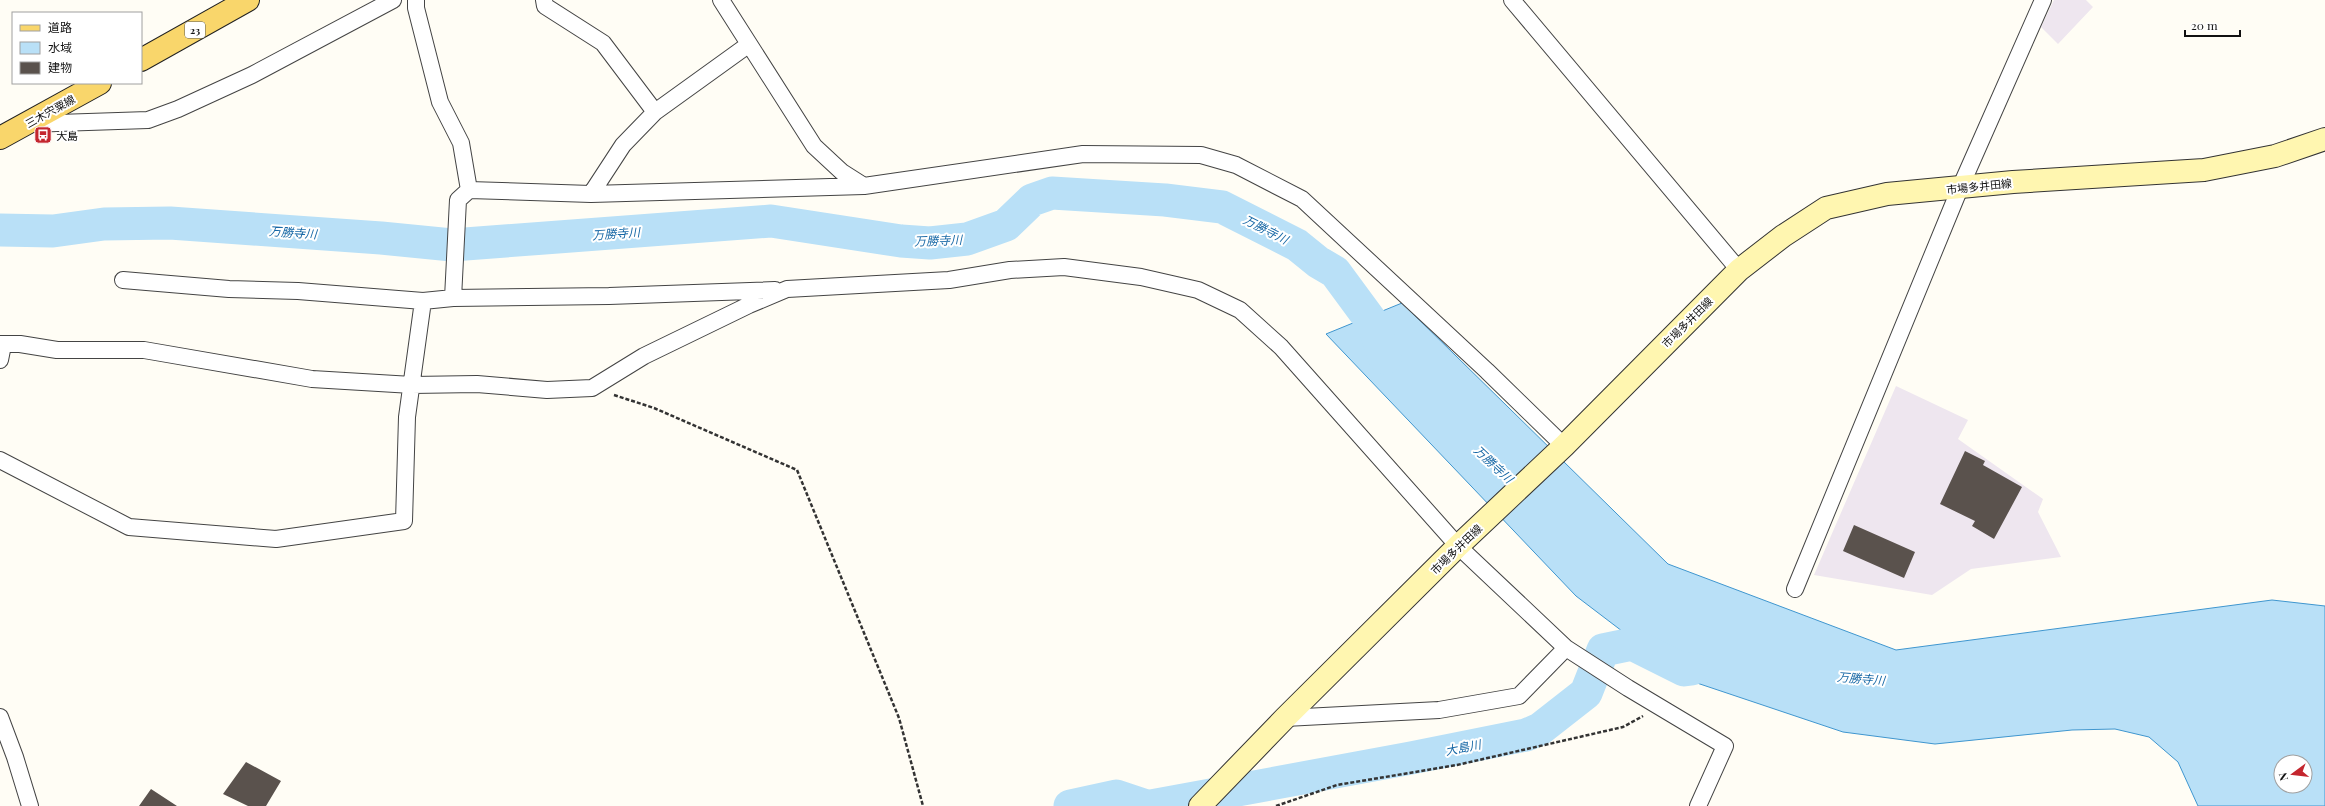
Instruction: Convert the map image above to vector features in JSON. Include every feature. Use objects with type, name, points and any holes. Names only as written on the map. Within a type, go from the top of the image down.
[{"type":"main road","name":"23","points":[[142,59],[248,0]]},
{"type":"main road","name":"三木宍粟線","points":[[0,138],[98,84]]},
{"type":"main road","name":"市場多井田線","points":[[1200,806],[1285,718],[1463,542],[1558,452],[1739,270],[1783,236],[1826,208],[1887,194],[2021,181],[2204,170],[2275,156],[2325,139]]},
{"type":"street","points":[[27,124],[148,120],[178,110],[252,75],[393,0]]},
{"type":"street","points":[[416,0],[416,8],[440,102],[461,143],[463,195],[453,298]]},
{"type":"street","points":[[544,0],[545,6],[603,43],[655,112]]},
{"type":"street","points":[[721,0],[748,45],[814,146],[842,172],[864,186]]},
{"type":"street","points":[[1512,0],[1739,270]]},
{"type":"street","points":[[1795,590],[1960,188],[2043,0]]},
{"type":"street","points":[[591,194],[623,145],[655,112],[748,45]]},
{"type":"street","points":[[463,195],[591,194],[864,186],[1083,154],[1201,154],[1236,165],[1302,199],[1487,371],[1558,452]]},
{"type":"street","points":[[123,280],[423,301],[453,298],[609,296],[787,289],[949,280],[1010,270],[1064,267],[1141,277],[1198,290],[1240,310],[1281,347],[1463,542],[1566,648],[1628,688],[1725,746],[1698,806]]},
{"type":"street","points":[[1,350],[20,344],[57,350],[144,350],[312,380],[412,385],[477,384],[547,390],[592,388],[644,356],[749,305],[787,289]]},
{"type":"street","points":[[0,460],[129,527],[276,539],[404,521],[407,417],[423,301]]},
{"type":"street","points":[[1285,718],[1439,710],[1519,696],[1566,648]]},
{"type":"street","points":[[0,717],[15,757],[30,806]]},
{"type":"path","points":[[592,388],[654,408],[797,470],[899,718],[923,806]]},
{"type":"path","points":[[1276,806],[1337,785],[1457,765],[1623,727],[1659,706]]},
{"type":"shaded area","points":[[2054,0],[2086,0],[2093,7],[2058,44],[2041,27]]},
{"type":"shaded area","points":[[1896,386],[1968,420],[1958,439],[2043,499],[2038,512],[2061,557],[1971,569],[1932,595],[1814,575]]},
{"type":"water","points":[[1402,303],[1668,564],[1896,650],[2272,600],[2325,606],[2325,806],[2198,806],[2178,762],[2149,737],[2115,729],[2072,730],[1935,744],[1843,732],[1685,679],[1576,596],[1326,334]]},
{"type":"building","points":[[1965,451],[1985,461],[1983,465],[2022,487],[1994,539],[1972,526],[1975,521],[1940,504]]},
{"type":"building","points":[[1854,525],[1915,552],[1904,578],[1843,551]]},
{"type":"building","points":[[246,762],[281,781],[266,806],[248,806],[223,794]]},
{"type":"building","points":[[151,789],[177,806],[139,806]]},
{"type":"waterway","name":"万勝寺川","points":[[0,230],[53,231],[104,224],[170,223],[381,238],[452,245],[771,221],[901,241],[930,243],[967,239],[1006,225],[1032,200],[1052,193],[1165,200],[1222,207],[1297,245],[1318,262],[1335,272],[1374,325],[1385,358]]},
{"type":"waterway","name":"大島川","points":[[1151,806],[1411,758],[1526,735],[1540,729],[1586,693],[1603,650],[1632,644],[1684,670],[1692,669]]},
{"type":"waterway","name":"大島川","points":[[1070,806],[1116,796],[1146,806]]},
{"type":"place","name":"大島","points":[[43,135]]}]
